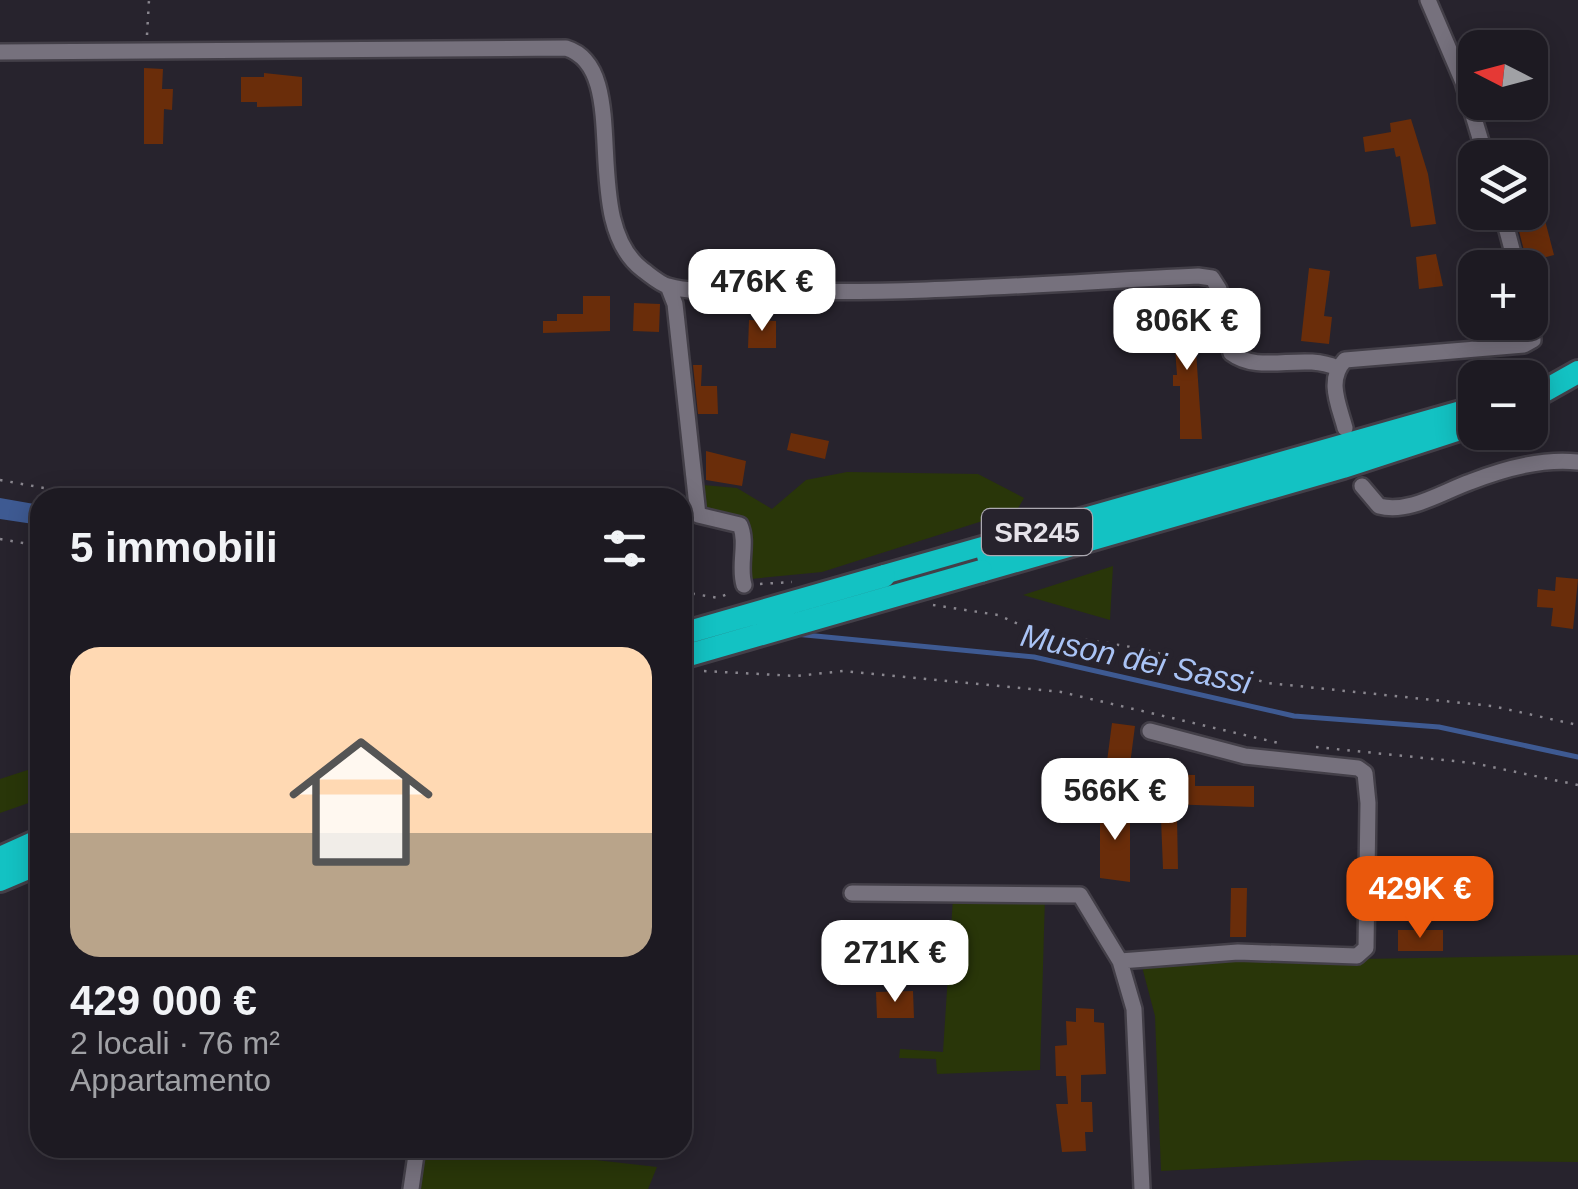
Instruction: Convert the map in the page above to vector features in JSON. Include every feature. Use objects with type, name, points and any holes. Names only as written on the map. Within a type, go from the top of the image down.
[{"type":"highway","points":[[1548,386],[1578,372]]},
{"type":"highway","name":"SR245","points":[[692,631],[1458,413]]},
{"type":"highway","name":"SR245","points":[[692,664],[982,571],[1343,467],[1458,430]]},
{"type":"highway","points":[[0,858],[30,844]]},
{"type":"highway","points":[[0,880],[30,867]]},
{"type":"street","points":[[1428,0],[1464,82],[1481,140]]},
{"type":"street","points":[[0,52],[566,48],[581,52],[600,79],[606,192],[617,236],[639,267],[668,286],[834,293],[1198,276],[1212,278],[1219,289],[1231,354],[1240,361],[1312,360],[1337,368]]},
{"type":"street","points":[[668,286],[675,304],[698,515],[740,525],[744,533],[738,564],[744,586]]},
{"type":"street","points":[[1345,428],[1334,384],[1337,368],[1344,360],[1524,345],[1533,340]]},
{"type":"street","points":[[1362,486],[1380,506],[1401,508],[1475,480],[1544,462],[1578,462]]},
{"type":"street","points":[[1120,960],[1238,952],[1357,956],[1366,948],[1364,773],[1358,768],[1245,756],[1150,730]]},
{"type":"street","points":[[852,893],[1080,896],[1120,960],[1134,1008],[1142,1189]]},
{"type":"street","points":[[411,1189],[416,1158]]},
{"type":"path","points":[[146,51],[150,0]]},
{"type":"path","points":[[0,480],[44,488]]},
{"type":"path","points":[[0,539],[30,544]]},
{"type":"path","points":[[692,594],[719,598],[744,586],[794,582]]},
{"type":"path","points":[[922,603],[998,615],[1034,631],[1142,649],[1268,684],[1492,706],[1578,726]]},
{"type":"path","points":[[692,664],[796,676],[843,671],[1061,692],[1290,745]]},
{"type":"path","points":[[1310,746],[1473,763],[1578,786]]},
{"type":"green space","points":[[847,472],[978,474],[1024,498],[1017,510],[822,572],[750,579],[745,563],[749,526],[704,512],[703,485],[737,488],[772,509],[806,480]]},
{"type":"green space","points":[[1113,566],[1110,620],[1023,595]]},
{"type":"green space","points":[[30,769],[30,802],[0,813],[0,779]]},
{"type":"green space","points":[[1045,896],[1040,1070],[937,1074],[936,1059],[899,1058],[900,1049],[943,1052],[953,898]]},
{"type":"green space","points":[[1578,955],[1578,1162],[1368,1160],[1161,1171],[1155,1016],[1141,963]]},
{"type":"green space","points":[[422,1158],[578,1158],[657,1167],[648,1189],[417,1189]]},
{"type":"water","points":[[0,498],[30,503],[30,524],[0,519]]},
{"type":"building","points":[[144,68],[163,69],[162,89],[173,89],[172,110],[164,109],[163,144],[144,144]]},
{"type":"building","points":[[264,73],[302,77],[302,106],[257,107],[257,102],[241,102],[241,77],[264,77]]},
{"type":"building","points":[[1411,119],[1428,174],[1436,224],[1411,227],[1400,156],[1396,157],[1394,148],[1365,152],[1363,137],[1391,132],[1390,123]]},
{"type":"building","points":[[1519,230],[1548,230],[1554,255],[1548,257],[1548,250],[1524,250]]},
{"type":"building","points":[[1436,254],[1443,286],[1419,289],[1416,257]]},
{"type":"building","points":[[1309,268],[1330,271],[1324,316],[1332,317],[1329,344],[1301,341]]},
{"type":"building","points":[[583,296],[610,296],[610,331],[543,333],[543,321],[557,321],[557,314],[583,314]]},
{"type":"building","points":[[634,303],[660,304],[659,332],[633,331]]},
{"type":"building","points":[[1193,307],[1202,439],[1180,439],[1180,386],[1173,386],[1173,375],[1177,375],[1172,308]]},
{"type":"building","points":[[749,320],[776,321],[776,348],[748,348]]},
{"type":"building","points":[[693,365],[702,365],[701,386],[717,386],[718,414],[698,414]]},
{"type":"building","points":[[791,433],[829,441],[825,459],[787,450]]},
{"type":"building","points":[[706,451],[746,461],[742,486],[706,480]]},
{"type":"building","points":[[1556,577],[1578,579],[1573,629],[1551,626],[1553,608],[1537,607],[1538,589],[1555,591]]},
{"type":"building","points":[[1112,723],[1135,726],[1128,780],[1105,777]]},
{"type":"building","points":[[1146,774],[1195,775],[1195,786],[1254,786],[1254,807],[1166,804],[1167,794],[1145,794]]},
{"type":"building","points":[[1130,805],[1130,882],[1100,878],[1100,809]]},
{"type":"building","points":[[1177,818],[1178,869],[1163,869],[1161,819]]},
{"type":"building","points":[[1231,888],[1247,888],[1246,937],[1230,937]]},
{"type":"building","points":[[1398,930],[1443,930],[1443,951],[1398,951]]},
{"type":"building","points":[[913,991],[914,1018],[877,1018],[876,992]]},
{"type":"building","points":[[1076,1008],[1094,1009],[1094,1022],[1104,1023],[1106,1074],[1081,1075],[1081,1102],[1092,1102],[1093,1132],[1085,1132],[1086,1151],[1062,1152],[1056,1104],[1068,1104],[1066,1076],[1056,1076],[1055,1046],[1067,1045],[1066,1021],[1076,1022]]},
{"type":"waterway","name":"Muson dei Sassi","points":[[795,634],[1034,657],[1294,716],[1439,727],[1578,757]]}]
